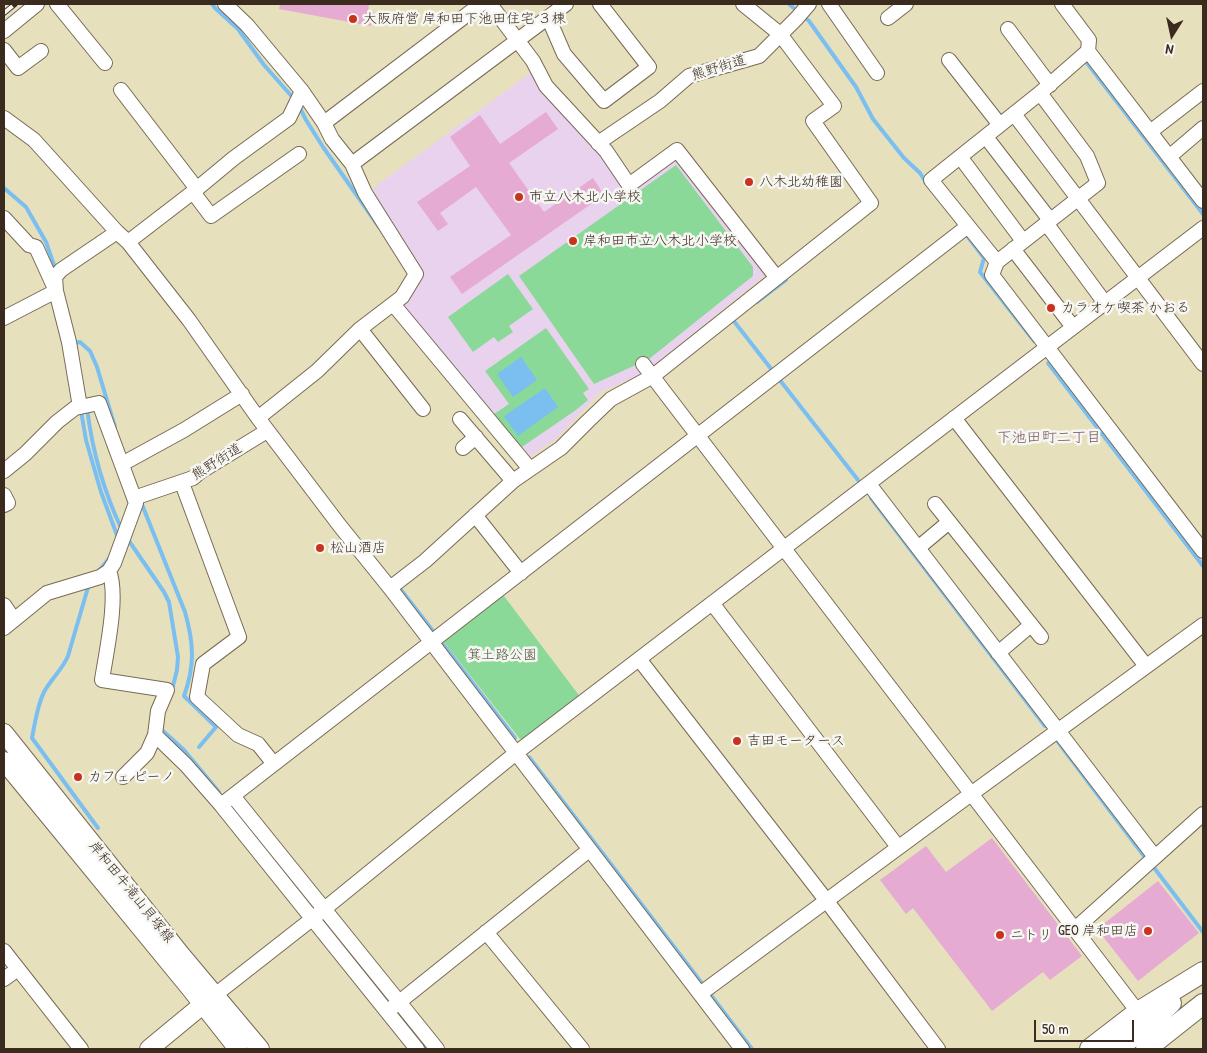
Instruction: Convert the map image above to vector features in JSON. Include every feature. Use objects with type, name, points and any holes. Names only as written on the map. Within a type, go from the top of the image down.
[{"type":"highway","points":[[1090,1049],[1138,1012],[1203,973]]},
{"type":"highway","points":[[1117,1049],[1146,1026],[1203,973]]},
{"type":"highway","points":[[1146,1049],[1203,1004]]},
{"type":"highway","points":[[1168,1049],[1203,1010]]},
{"type":"main road","name":"岸和田牛滝山貝塚線","points":[[4,732],[176,948],[238,1049]]},
{"type":"main road","name":"岸和田牛滝山貝塚線","points":[[4,761],[209,1000],[260,1049]]},
{"type":"main road","points":[[149,1049],[209,1000]]},
{"type":"street","points":[[4,31],[37,4]]},
{"type":"street","points":[[56,4],[105,63]]},
{"type":"street","points":[[225,4],[247,25],[302,91],[324,123],[332,139],[352,164],[365,192],[416,274],[402,297],[360,329],[317,372],[258,418]]},
{"type":"street","points":[[324,123],[481,4]]},
{"type":"street","points":[[490,4],[533,61],[546,86],[606,151],[629,185],[677,150],[777,278]]},
{"type":"street","points":[[352,164],[566,4]]},
{"type":"street","points":[[548,17],[564,54],[604,101],[649,67],[600,4]]},
{"type":"street","points":[[390,588],[425,561],[513,481],[561,448],[611,399],[653,376],[871,203],[813,121],[834,106],[780,34],[743,4]]},
{"type":"street","points":[[829,4],[877,73]]},
{"type":"street","points":[[888,18],[906,4]]},
{"type":"street","points":[[1062,4],[1089,40],[1088,51],[1203,201]]},
{"type":"street","name":"熊野街道","points":[[598,143],[660,101],[689,76],[759,56],[797,18],[804,5]]},
{"type":"street","points":[[1008,29],[1087,156],[1098,182],[997,262],[992,275],[1203,551]]},
{"type":"street","points":[[4,50],[18,68],[41,51]]},
{"type":"street","points":[[997,262],[932,180],[1045,89],[1088,51]]},
{"type":"street","points":[[949,60],[1000,125]]},
{"type":"street","points":[[121,90],[195,191],[211,216],[300,154]]},
{"type":"street","points":[[128,242],[195,191],[234,158],[289,118],[302,91]]},
{"type":"street","points":[[1150,132],[1203,91]]},
{"type":"street","points":[[1014,114],[1203,364]]},
{"type":"street","points":[[4,118],[34,140],[128,242],[189,320],[258,418],[340,526],[390,588],[742,1049]]},
{"type":"street","points":[[1169,157],[1203,128]]},
{"type":"street","points":[[986,137],[1105,303]]},
{"type":"street","points":[[961,158],[1073,328]]},
{"type":"street","points":[[4,218],[29,245],[36,247],[57,279],[69,342],[85,406]]},
{"type":"street","points":[[226,801],[968,226]]},
{"type":"street","points":[[209,1000],[516,753],[1203,228]]},
{"type":"street","points":[[4,317],[117,232]]},
{"type":"street","points":[[393,304],[530,469]]},
{"type":"street","points":[[360,329],[423,409]]},
{"type":"street","points":[[643,364],[1138,1012]]},
{"type":"street","points":[[122,464],[184,430],[242,394]]},
{"type":"street","points":[[4,471],[75,408],[100,403],[136,503],[114,563],[109,571],[100,577],[47,593],[9,624],[4,605]]},
{"type":"street","points":[[954,418],[1146,666]]},
{"type":"street","points":[[460,419],[513,481]]},
{"type":"street","name":"熊野街道","points":[[134,498],[193,478],[268,431]]},
{"type":"street","points":[[463,448],[476,437]]},
{"type":"street","points":[[182,483],[239,637],[203,664],[196,697],[238,735],[258,744],[274,764]]},
{"type":"street","points":[[869,484],[1155,858]]},
{"type":"street","points":[[4,495],[8,503],[4,505]]},
{"type":"street","points":[[935,504],[1041,637]]},
{"type":"street","points":[[475,516],[521,573]]},
{"type":"street","points":[[918,548],[949,522]]},
{"type":"street","points":[[109,571],[112,578],[112,611],[102,680],[167,690],[158,711],[155,735],[147,753],[123,777]]},
{"type":"street","points":[[712,603],[898,848]]},
{"type":"street","points":[[998,653],[1031,625]]},
{"type":"street","points":[[700,994],[1203,625]]},
{"type":"street","points":[[639,659],[826,900],[938,1049]]},
{"type":"street","points":[[155,735],[226,801],[324,909],[393,1007],[417,1049]]},
{"type":"street","points":[[226,801],[312,919],[393,1007],[438,1049]]},
{"type":"street","points":[[1075,929],[1203,814]]},
{"type":"street","points":[[393,1007],[589,850]]},
{"type":"street","points":[[486,932],[582,1049]]},
{"type":"street","points":[[4,950],[81,1049]]},
{"type":"street","points":[[4,980],[18,969]]},
{"type":"shaded area","name":"岸和田市立八木北小学校","points":[[533,71],[604,153],[629,191],[679,156],[769,272],[644,373],[601,392],[556,439],[526,459],[396,305],[422,272],[382,210],[373,188]]},
{"type":"green space","points":[[676,165],[753,267],[753,276],[649,359],[594,384],[519,276]]},
{"type":"green space","points":[[508,274],[533,309],[509,326],[513,332],[498,342],[494,337],[473,352],[448,317]]},
{"type":"green space","points":[[546,328],[589,389],[583,393],[588,400],[519,449],[491,416],[509,404],[485,371]]},
{"type":"green space","name":"箕土路公園","points":[[501,592],[581,698],[527,740],[520,739],[444,642],[444,637]]},
{"type":"water","points":[[521,357],[537,380],[513,397],[497,374]]},
{"type":"water","points":[[545,388],[558,407],[518,436],[504,416]]},
{"type":"building","name":"大阪府営 岸和田下池田住宅 ３棟","points":[[280,4],[369,4],[368,12],[374,12],[371,26],[279,9]]},
{"type":"building","points":[[546,112],[558,129],[509,163],[544,212],[593,178],[604,195],[462,294],[450,277],[511,235],[476,187],[440,213],[448,224],[438,231],[417,202],[470,166],[450,137],[480,115],[500,144]]},
{"type":"building","name":"ニトリ","points":[[992,838],[1082,956],[1050,980],[1043,972],[992,1011],[913,908],[906,914],[880,880],[926,846],[946,872]]},
{"type":"building","name":"GEO 岸和田店","points":[[1158,881],[1199,933],[1138,981],[1097,929]]},
{"type":"waterway","points":[[212,4],[238,29],[264,65],[295,100]]},
{"type":"waterway","points":[[789,4],[809,21],[856,87],[873,119],[904,158],[920,173],[927,184]]},
{"type":"waterway","points":[[1087,56],[1087,63],[1203,214]]},
{"type":"waterway","points":[[299,106],[323,147],[379,227]]},
{"type":"waterway","points":[[4,188],[26,207],[46,242],[56,271]]},
{"type":"waterway","points":[[968,237],[984,258],[980,272],[1034,341]]},
{"type":"waterway","points":[[757,302],[786,280],[783,277]]},
{"type":"waterway","points":[[733,320],[772,370]]},
{"type":"waterway","points":[[76,343],[80,342],[90,351],[97,367],[115,427]]},
{"type":"waterway","points":[[1048,363],[1203,566]]},
{"type":"waterway","points":[[779,379],[858,480]]},
{"type":"waterway","points":[[87,408],[100,470],[122,530]]},
{"type":"waterway","points":[[81,411],[86,440],[101,492],[118,538]]},
{"type":"waterway","points":[[871,498],[1045,726]]},
{"type":"waterway","points":[[141,502],[185,612],[188,624],[192,644],[192,664],[184,696],[216,727],[199,747]]},
{"type":"waterway","points":[[127,538],[169,602],[178,657],[172,690]]},
{"type":"waterway","points":[[98,572],[111,556]]},
{"type":"waterway","points":[[89,584],[68,656],[42,697],[36,715],[32,738],[98,828]]},
{"type":"waterway","points":[[398,586],[433,631]]},
{"type":"waterway","points":[[442,643],[515,738]]},
{"type":"waterway","points":[[161,726],[162,730],[184,750],[219,792]]},
{"type":"waterway","points":[[1058,742],[1144,856]]},
{"type":"waterway","points":[[529,757],[704,986]]},
{"type":"waterway","points":[[1155,869],[1203,932]]},
{"type":"waterway","points":[[328,927],[391,1005]]},
{"type":"waterway","points":[[710,994],[752,1049]]},
{"type":"waterway","points":[[395,1010],[427,1049]]},
{"type":"railway","points":[[4,13],[15,4]]},
{"type":"place","name":"大阪府営 岸和田下池田住宅 ３棟","points":[[353,19]]},
{"type":"place","name":"八木北幼稚園","points":[[749,182]]},
{"type":"place","name":"市立八木北小学校","points":[[519,197]]},
{"type":"place","name":"岸和田市立八木北小学校","points":[[573,241]]},
{"type":"place","name":"カラオケ喫茶 かおる","points":[[1051,308]]},
{"type":"place","name":"松山酒店","points":[[320,548]]},
{"type":"place","name":"吉田モータース","points":[[737,741]]},
{"type":"place","name":"カフェ ピーノ","points":[[78,777]]},
{"type":"place","name":"GEO 岸和田店","points":[[1148,931]]},
{"type":"place","name":"ニトリ","points":[[1000,935]]},
{"type":"district","name":"下池田町二丁目","points":[[1049,438]]}]
